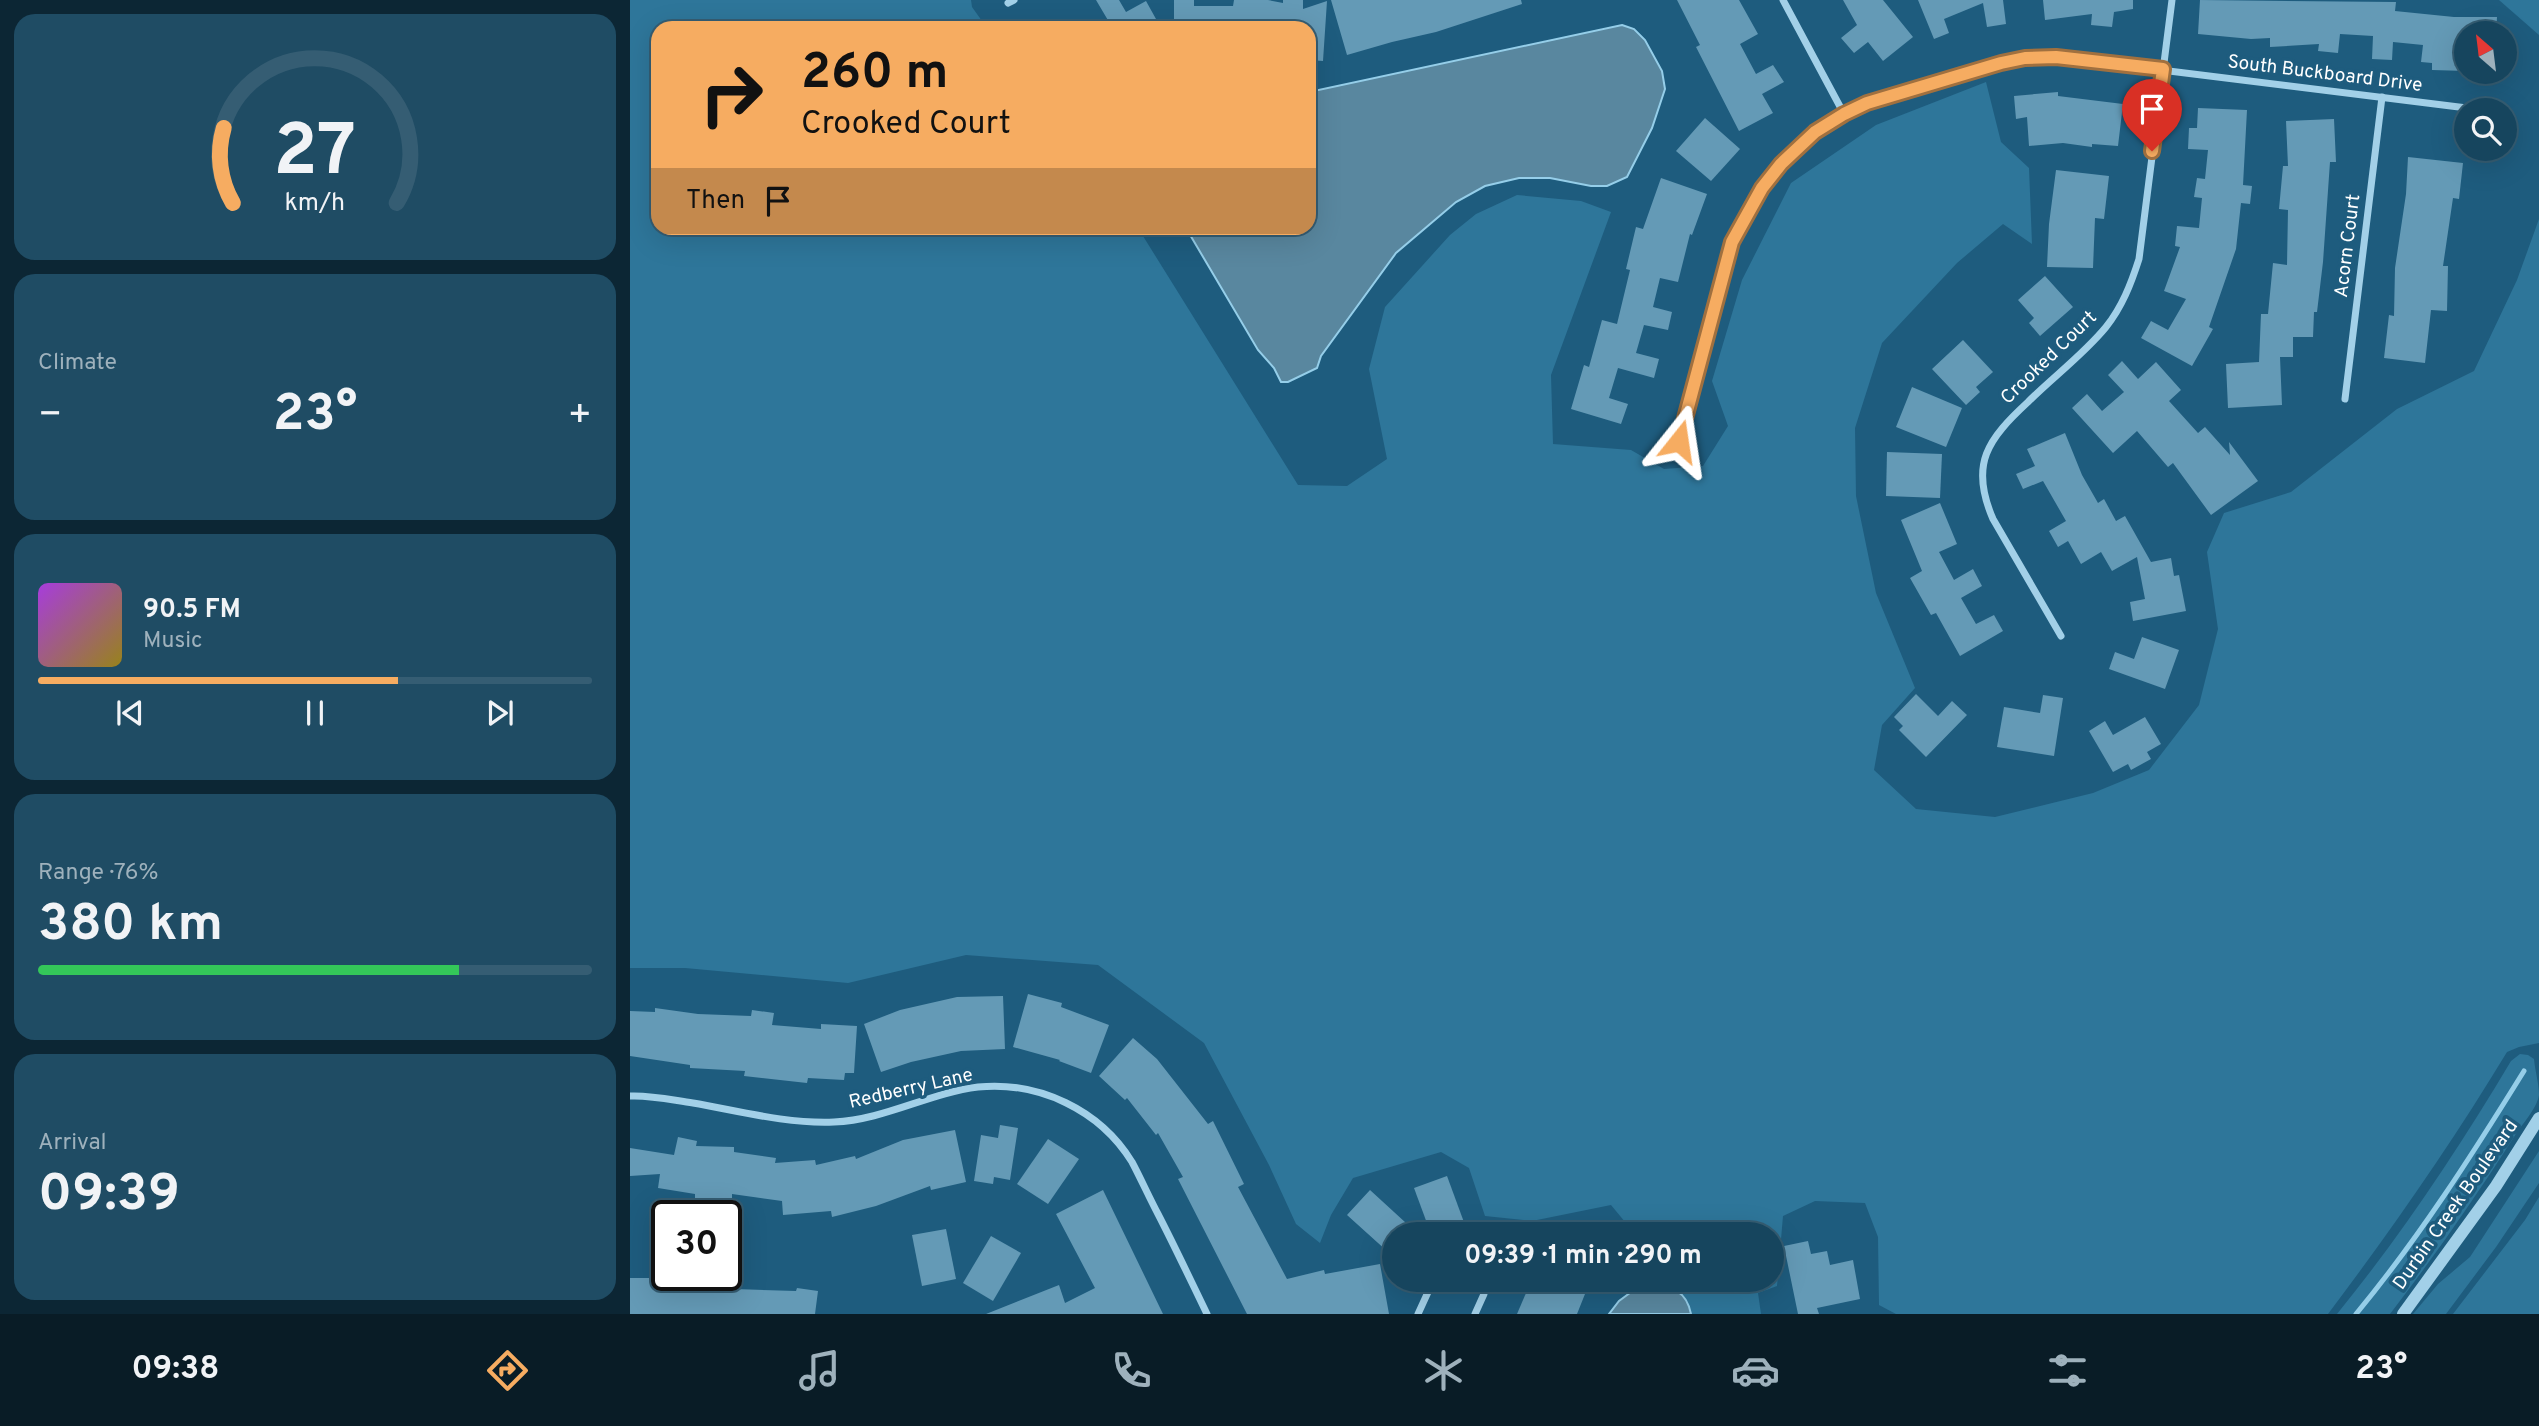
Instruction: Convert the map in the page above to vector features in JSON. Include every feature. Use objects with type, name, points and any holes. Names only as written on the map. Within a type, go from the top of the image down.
[{"type":"street","points":[[1783,0],[1844,114]]},
{"type":"street","name":"Crooked Court","points":[[2061,636],[1993,519],[1985,501],[1982,471],[1987,452],[2001,426],[2104,329],[2130,288],[2139,260],[2172,0]]},
{"type":"street","name":"South Buckboard Drive","points":[[1679,441],[1732,242],[1757,197],[1781,164],[1815,132],[1867,103],[2001,63],[2025,58],[2056,57],[2454,106]]},
{"type":"street","name":"Acorn Court","points":[[2345,399],[2382,97]]},
{"type":"street","name":"Redberry Lane","points":[[630,1096],[656,1097],[804,1122],[837,1122],[862,1118],[950,1092],[978,1087],[1027,1089],[1055,1097],[1092,1118],[1114,1138],[1131,1161],[1207,1314]]},
{"type":"street","name":"Durbin Creek Boulevard","points":[[2403,1314],[2488,1198],[2539,1118]]},
{"type":"street","points":[[1418,1314],[1428,1292]]},
{"type":"street","points":[[1475,1314],[1483,1292]]},
{"type":"shaded area","points":[[630,0],[971,0],[972,7],[982,21],[651,21],[651,235],[1142,235],[1298,485],[1347,486],[1387,459],[1369,369],[1385,307],[1450,235],[1476,214],[1517,195],[1581,201],[1611,212],[1551,375],[1553,444],[1631,450],[1664,469],[1703,466],[1728,426],[1712,381],[1742,280],[1791,183],[1876,125],[1986,82],[2001,142],[2029,168],[2032,244],[2003,224],[1957,263],[1882,343],[1855,428],[1856,496],[1876,593],[1915,688],[1882,725],[1874,770],[1916,809],[1995,817],[2093,793],[2149,770],[2199,705],[2218,629],[2207,552],[2224,513],[2291,492],[2397,409],[2474,371],[2517,280],[2539,219],[2539,1043],[2507,1052],[2421,1185],[2328,1314],[1896,1314],[1879,1305],[1878,1237],[1865,1203],[1815,1201],[1783,1216],[1782,1222],[1625,1222],[1611,1205],[1532,1221],[1485,1216],[1469,1168],[1441,1152],[1353,1178],[1331,1215],[1320,1243],[1296,1224],[1269,1165],[1204,1043],[1098,965],[966,955],[848,983],[685,968],[630,968]]},
{"type":"shaded area","points":[[2499,0],[2539,0],[2539,35]]},
{"type":"shaded area","points":[[1622,25],[1634,29],[1645,40],[1662,71],[1665,89],[1652,128],[1627,177],[1607,186],[1591,186],[1550,178],[1519,178],[1485,186],[1456,202],[1396,253],[1321,356],[1317,368],[1288,382],[1281,382],[1274,368],[1258,350],[1190,235],[1316,235],[1316,91]]},
{"type":"shaded area","points":[[2520,1054],[2534,1059],[2538,1100],[2454,1227],[2390,1314],[2337,1314],[2407,1222],[2471,1127],[2511,1061]]},
{"type":"shaded area","points":[[2539,1151],[2539,1183],[2446,1314],[2413,1314],[2438,1284],[2470,1257]]},
{"type":"shaded area","points":[[2539,1197],[2539,1314],[2453,1314],[2525,1220]]},
{"type":"shaded area","points":[[1631,1292],[1677,1292],[1684,1298],[1691,1314],[1609,1314],[1619,1301]]},
{"type":"shaded area","points":[[1761,1292],[1758,1293],[1761,1314],[1691,1314],[1679,1293]]},
{"type":"building","points":[[1096,0],[1119,0],[1126,12],[1146,1],[1157,21],[1108,21]]},
{"type":"building","points":[[1174,0],[1194,0],[1194,6],[1233,6],[1234,0],[1283,3],[1283,0],[1303,0],[1303,9],[1327,1],[1323,61],[1316,60],[1316,21],[1174,21]]},
{"type":"building","points":[[1331,0],[1521,0],[1522,4],[1436,32],[1347,55]]},
{"type":"building","points":[[1677,0],[1739,0],[1758,34],[1740,44],[1756,74],[1773,65],[1784,82],[1762,94],[1773,113],[1739,131],[1696,47],[1700,45]]},
{"type":"building","points":[[1843,0],[1883,0],[1913,37],[1883,61],[1868,42],[1854,53],[1841,38],[1857,25]]},
{"type":"building","points":[[1918,0],[2003,0],[2006,24],[1987,27],[1983,3],[1944,19],[1949,33],[1934,39]]},
{"type":"building","points":[[2043,0],[2133,0],[2133,9],[2114,12],[2112,27],[2091,25],[2092,14],[2045,20]]},
{"type":"building","points":[[2200,0],[2396,2],[2395,11],[2454,17],[2497,17],[2497,21],[2454,21],[2454,71],[2432,70],[2432,63],[2421,62],[2423,45],[2393,42],[2392,60],[2372,59],[2373,36],[2340,34],[2338,53],[2318,51],[2319,44],[2270,47],[2270,38],[2198,34]]},
{"type":"building","points":[[2058,92],[2058,96],[2123,104],[2118,146],[2092,144],[2092,147],[2063,143],[2029,146],[2027,117],[2016,119],[2014,96]]},
{"type":"building","points":[[2198,108],[2247,110],[2243,185],[2252,186],[2250,204],[2241,203],[2236,249],[2209,327],[2213,329],[2192,366],[2141,338],[2151,321],[2168,330],[2186,299],[2164,291],[2180,247],[2175,246],[2177,226],[2199,228],[2202,198],[2194,197],[2197,178],[2205,179],[2208,150],[2188,149],[2189,128],[2197,128]]},
{"type":"building","points":[[1705,118],[1740,149],[1711,181],[1676,151]]},
{"type":"building","points":[[2334,119],[2336,162],[2330,162],[2323,262],[2317,312],[2314,312],[2313,337],[2293,337],[2293,357],[2280,357],[2282,405],[2228,408],[2226,364],[2259,362],[2261,314],[2268,314],[2273,263],[2287,265],[2288,210],[2279,209],[2283,166],[2288,166],[2286,121]]},
{"type":"building","points":[[2408,157],[2463,163],[2459,199],[2453,198],[2443,266],[2448,266],[2447,311],[2431,310],[2425,363],[2384,358],[2389,315],[2394,316],[2395,268],[2406,194]]},
{"type":"building","points":[[2056,170],[2109,176],[2104,219],[2095,218],[2093,268],[2047,267]]},
{"type":"building","points":[[1661,178],[1707,194],[1692,235],[1690,234],[1678,282],[1660,278],[1653,307],[1672,312],[1668,330],[1644,325],[1636,353],[1659,359],[1654,378],[1618,368],[1609,398],[1628,404],[1621,424],[1571,409],[1584,365],[1589,367],[1602,320],[1617,324],[1630,270],[1626,269],[1636,227],[1643,229]]},
{"type":"building","points":[[2045,276],[2073,307],[2040,336],[2029,323],[2034,318],[2018,300]]},
{"type":"building","points":[[1963,340],[1993,372],[1976,387],[1980,392],[1966,405],[1932,369]]},
{"type":"building","points":[[2122,361],[2138,379],[2156,362],[2181,390],[2169,401],[2198,433],[2205,427],[2230,455],[2229,442],[2258,481],[2211,515],[2173,463],[2168,467],[2137,431],[2113,453],[2072,408],[2087,394],[2102,411],[2124,392],[2108,375]]},
{"type":"building","points":[[1912,387],[1962,408],[1946,447],[1896,427]]},
{"type":"building","points":[[2065,433],[2082,475],[2098,503],[2104,499],[2116,521],[2125,516],[2151,562],[2171,558],[2174,576],[2179,575],[2186,611],[2133,621],[2130,602],[2145,599],[2137,557],[2112,571],[2101,552],[2081,564],[2068,541],[2058,547],[2049,531],[2066,521],[2043,481],[2023,489],[2016,474],[2035,466],[2027,449]]},
{"type":"building","points":[[1887,452],[1942,454],[1940,498],[1886,496]]},
{"type":"building","points":[[1940,503],[1957,544],[1939,552],[1954,580],[1973,569],[1982,586],[1961,598],[1976,624],[1994,615],[2003,631],[1960,656],[1936,613],[1931,615],[1910,578],[1922,571],[1901,520]]},
{"type":"building","points":[[2142,637],[2179,650],[2165,689],[2109,669],[2115,652],[2134,659]]},
{"type":"building","points":[[1916,694],[1938,716],[1952,701],[1967,715],[1926,757],[1899,730],[1903,726],[1894,717]]},
{"type":"building","points":[[2043,695],[2063,698],[2054,756],[1997,747],[2004,707],[2040,713]]},
{"type":"building","points":[[2145,717],[2161,744],[2147,752],[2151,759],[2131,770],[2128,764],[2113,772],[2089,731],[2105,721],[2113,735]]},
{"type":"building","points":[[1028,994],[1062,1003],[1061,1007],[1109,1025],[1091,1073],[1060,1060],[1013,1047]]},
{"type":"building","points":[[1003,996],[1005,1049],[961,1051],[881,1072],[864,1024],[900,1010],[957,997]]},
{"type":"building","points":[[655,1008],[698,1014],[751,1016],[752,1010],[774,1013],[772,1025],[821,1029],[821,1024],[857,1026],[854,1073],[845,1073],[844,1080],[808,1078],[807,1083],[744,1076],[745,1071],[690,1068],[690,1065],[630,1056],[630,1011],[655,1012]]},
{"type":"building","points":[[1133,1038],[1157,1059],[1208,1124],[1213,1121],[1244,1184],[1238,1187],[1287,1279],[1324,1270],[1325,1274],[1380,1264],[1382,1292],[1385,1292],[1389,1314],[1247,1314],[1178,1179],[1183,1177],[1158,1133],[1156,1135],[1127,1098],[1125,1100],[1099,1076]]},
{"type":"building","points":[[1000,1125],[1018,1128],[1010,1180],[994,1177],[993,1184],[974,1181],[981,1135],[998,1138]]},
{"type":"building","points":[[955,1130],[966,1182],[931,1190],[930,1186],[876,1206],[832,1217],[831,1211],[783,1215],[782,1201],[732,1194],[732,1200],[695,1200],[695,1194],[658,1188],[660,1174],[630,1176],[630,1148],[674,1155],[678,1137],[697,1141],[696,1146],[734,1147],[734,1152],[776,1158],[775,1163],[815,1160],[816,1165],[855,1156],[856,1159],[903,1140]]},
{"type":"building","points":[[1048,1139],[1079,1159],[1048,1204],[1017,1184]]},
{"type":"building","points":[[1447,1176],[1464,1222],[1427,1222],[1414,1188]]},
{"type":"building","points":[[1103,1190],[1163,1314],[986,1314],[1059,1285],[1065,1303],[1095,1288],[1056,1214]]},
{"type":"building","points":[[1370,1190],[1405,1222],[1382,1222],[1382,1247],[1347,1215]]},
{"type":"building","points":[[946,1229],[956,1279],[922,1286],[912,1235]]},
{"type":"building","points":[[991,1236],[1021,1253],[993,1301],[963,1283]]},
{"type":"building","points":[[1808,1241],[1811,1254],[1827,1251],[1830,1265],[1853,1260],[1860,1299],[1817,1308],[1819,1314],[1798,1314],[1784,1246]]},
{"type":"building","points":[[630,1278],[651,1278],[651,1291],[699,1293],[742,1289],[796,1291],[797,1288],[818,1291],[815,1314],[630,1314]]},
{"type":"building","points":[[1526,1292],[1586,1292],[1577,1314],[1517,1314]]},
{"type":"waterway","points":[[2356,1314],[2402,1256],[2444,1196],[2524,1071]]},
{"type":"route","points":[[1679,441],[1728,251],[1746,214],[1762,188],[1797,147],[1844,114],[1867,103],[2025,58],[2056,57],[2163,69],[2152,151]]}]
